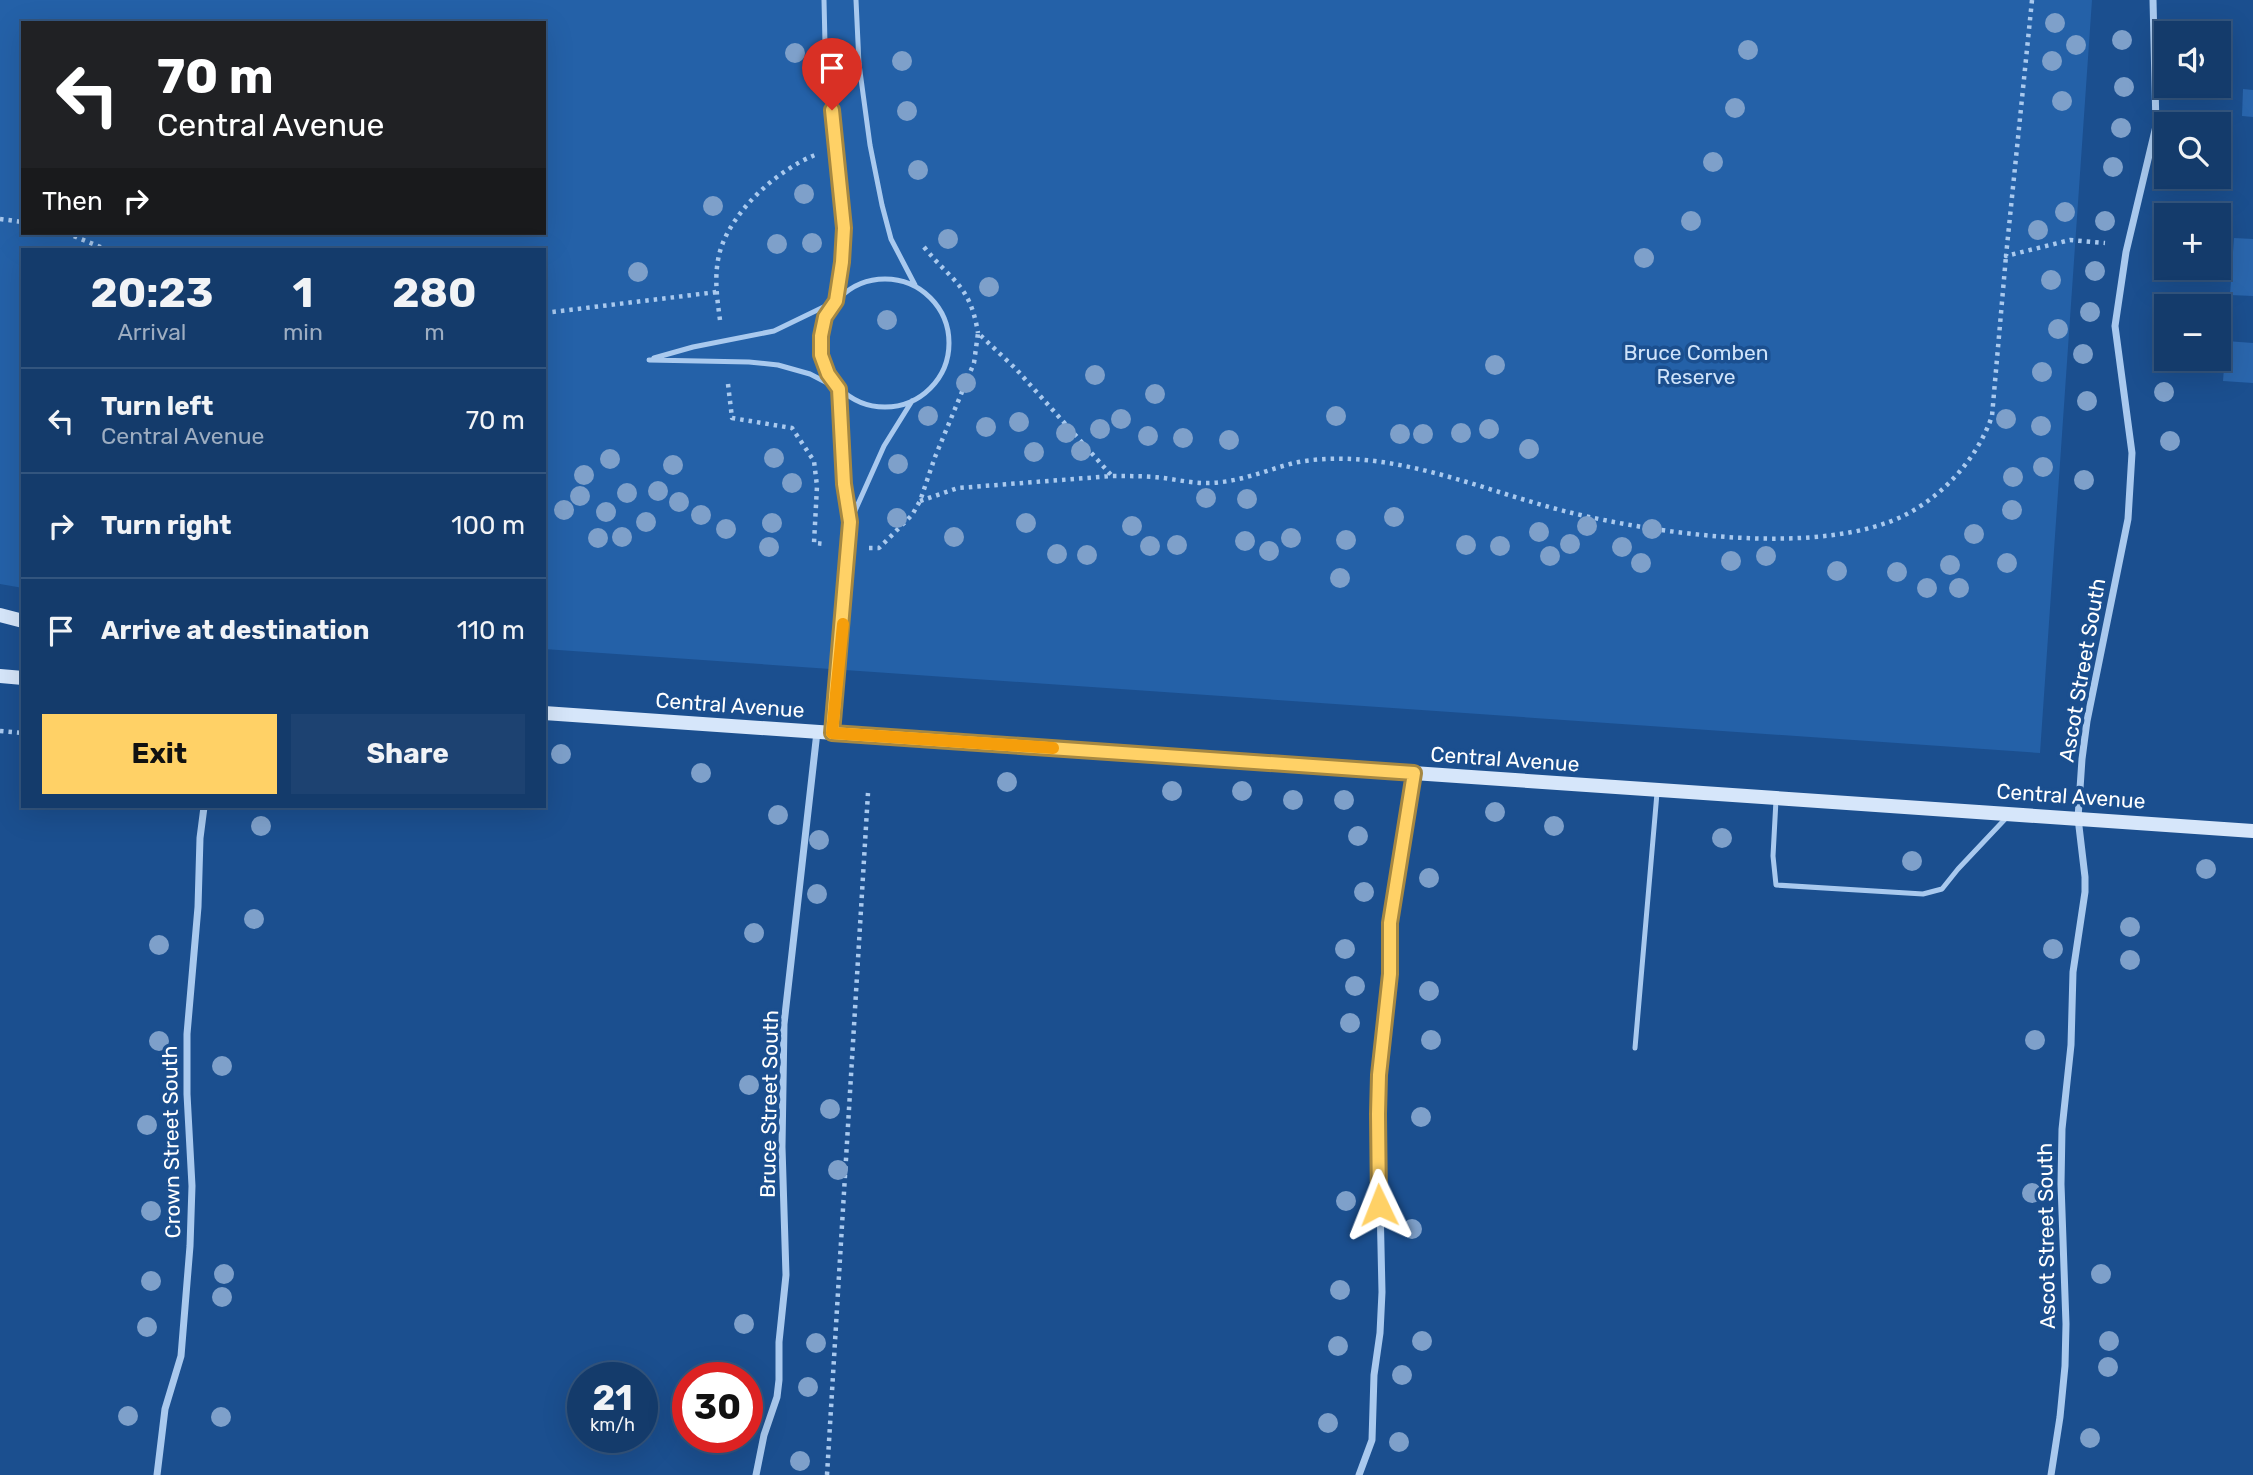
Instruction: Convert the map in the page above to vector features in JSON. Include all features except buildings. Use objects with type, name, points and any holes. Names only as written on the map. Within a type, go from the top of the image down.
[{"type":"main road","points":[[0,615],[21,620]]},
{"type":"main road","points":[[0,676],[21,678]]},
{"type":"main road","name":"Central Avenue","points":[[546,713],[2253,831]]},
{"type":"street","name":"Ascot Street South","points":[[2051,1475],[2065,1366],[2062,1129],[2071,1045],[2073,972],[2085,892],[2078,818],[2082,759],[2087,721],[2128,519],[2132,453],[2115,326],[2126,252],[2156,126],[2153,0]]},
{"type":"street","name":"Bruce Street South","points":[[756,1475],[779,1381],[779,1342],[786,1275],[782,1147],[784,1024],[817,732]]},
{"type":"street","points":[[1359,1475],[1371,1440],[1374,1375],[1380,1333],[1382,1292],[1378,1114],[1379,1075],[1390,974],[1390,923],[1414,773]]},
{"type":"street","name":"Crown Street South","points":[[157,1475],[165,1409],[181,1356],[190,1246],[192,1186],[187,1034],[204,808]]},
{"type":"lane","points":[[824,0],[825,44],[844,228],[836,301],[825,317],[821,355],[828,374],[839,389],[844,484],[850,522],[832,733]]},
{"type":"lane","points":[[856,0],[859,64],[870,145],[882,205],[891,239],[915,286]]},
{"type":"lane","points":[[895,279],[915,286],[931,299],[943,315],[948,335],[948,355],[942,374],[929,390],[912,401],[893,407],[874,407],[855,400],[810,374],[778,365],[649,360],[693,347],[774,331],[836,301],[853,287],[873,280],[895,279]]},
{"type":"lane","points":[[850,522],[884,446],[912,401]]},
{"type":"lane","points":[[1635,1048],[1658,791]]},
{"type":"lane","points":[[1776,799],[1773,856],[1776,885],[1923,894],[1942,889],[2011,813]]},
{"type":"path","points":[[920,501],[958,488],[1112,476],[1136,475],[1219,483],[1295,463],[1318,459],[1352,459],[1433,472],[1568,512],[1720,537],[1795,537],[1855,532],[1907,514],[1931,498],[1961,470],[1985,433],[1992,416],[2032,0]]},
{"type":"path","points":[[0,219],[21,222]]},
{"type":"path","points":[[71,235],[103,248]]},
{"type":"path","points":[[2006,256],[2070,240],[2102,241],[2126,252]]},
{"type":"path","points":[[879,548],[912,515],[920,501],[974,363],[978,333],[975,315],[967,295],[921,243]]},
{"type":"path","points":[[546,313],[716,292]]},
{"type":"path","points":[[978,333],[1016,369],[1112,476]]},
{"type":"path","points":[[0,731],[21,733]]},
{"type":"path","points":[[827,1475],[868,793]]},
{"type":"green space","name":"Bruce Comben Reserve","points":[[0,0],[2092,0],[2040,753],[546,649],[546,248],[21,248],[21,588],[0,584]]},
{"type":"slow traffic","points":[[843,624],[832,733],[1053,748]]},
{"type":"route","points":[[832,110],[844,228],[836,301],[825,317],[821,355],[828,374],[839,389],[850,547],[832,733],[1414,773],[1390,923],[1390,974],[1379,1075],[1379,1205]]}]
